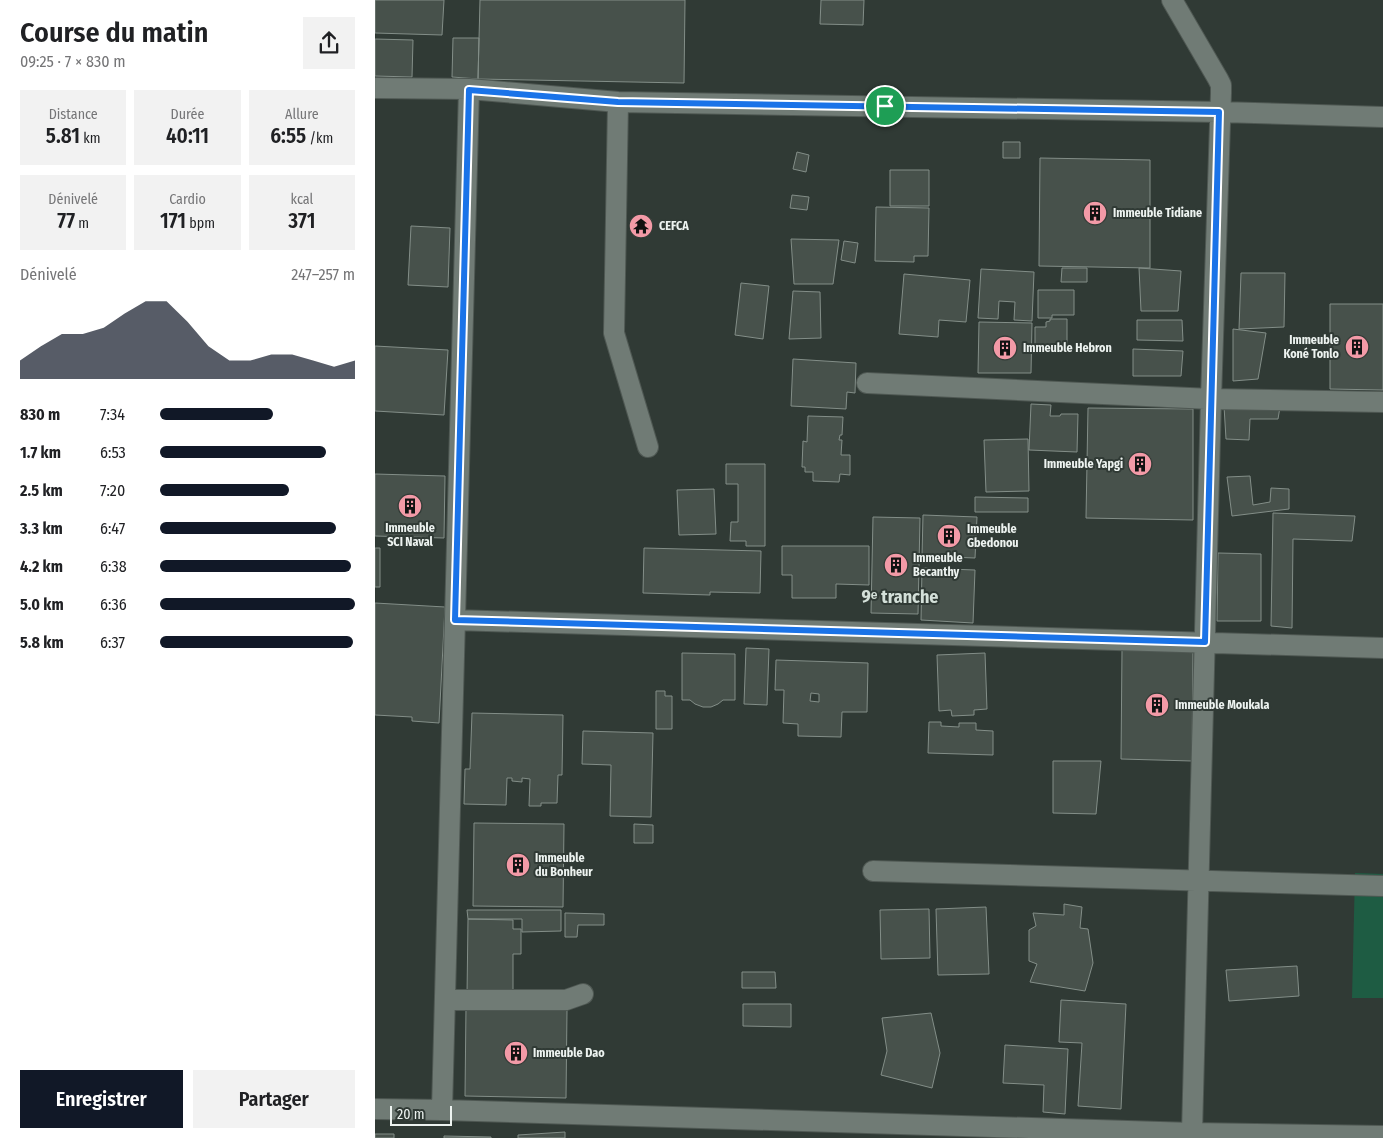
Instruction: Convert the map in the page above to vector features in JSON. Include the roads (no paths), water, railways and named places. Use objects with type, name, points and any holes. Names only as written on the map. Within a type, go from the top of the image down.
[{"type":"street","points":[[1173,0],[1221,86],[1192,1133]]},
{"type":"street","points":[[375,88],[469,90],[618,102],[1219,112],[1383,117]]},
{"type":"street","points":[[442,1110],[469,90]]},
{"type":"street","points":[[618,102],[614,333],[648,447]]},
{"type":"street","points":[[867,383],[1211,399],[1383,402]]},
{"type":"street","points":[[455,620],[1383,648]]},
{"type":"street","points":[[873,871],[1383,886]]},
{"type":"street","points":[[445,1000],[566,1000],[583,994]]},
{"type":"street","points":[[375,1110],[442,1110],[1192,1133],[1383,1136]]},
{"type":"place","name":"Immeuble Tidiane","points":[[1095,213]]},
{"type":"place","name":"CEFCA","points":[[641,226]]},
{"type":"place","name":"Immeuble Koné Tonlo","points":[[1357,347]]},
{"type":"place","name":"Immeuble Hebron","points":[[1005,348]]},
{"type":"place","name":"Immeuble Yapgi","points":[[1140,464]]},
{"type":"place","name":"Immeuble SCI Naval","points":[[410,506]]},
{"type":"place","name":"Immeuble Gbedonou","points":[[949,536]]},
{"type":"place","name":"Immeuble Becanthy","points":[[896,565]]},
{"type":"place","name":"Immeuble Moukala","points":[[1157,705]]},
{"type":"place","name":"Immeuble du Bonheur","points":[[518,865]]},
{"type":"place","name":"Immeuble Dao","points":[[516,1053]]},
{"type":"district","name":"9ᵉ tranche","points":[[900,597]]}]
